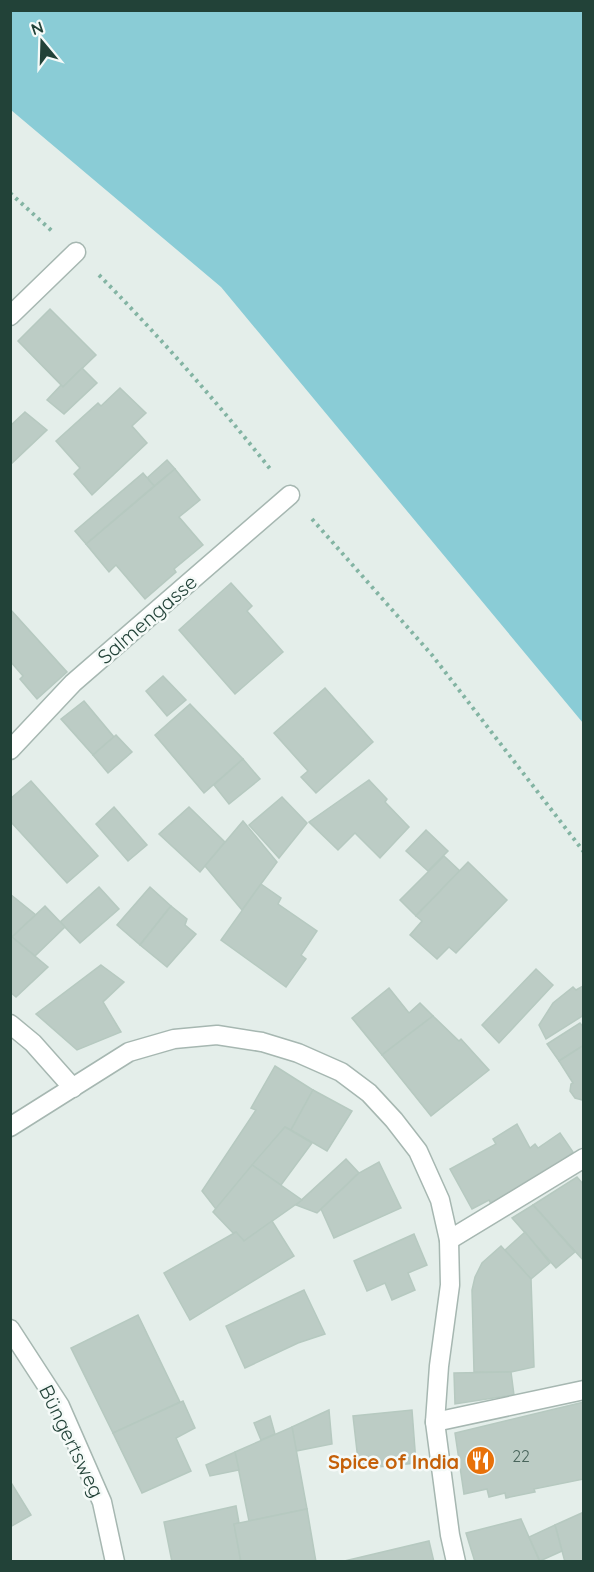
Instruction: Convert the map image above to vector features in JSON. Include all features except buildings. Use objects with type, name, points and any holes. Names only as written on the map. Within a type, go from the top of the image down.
[{"type":"street","points":[[10,316],[76,252]]},
{"type":"street","name":"Salmengasse","points":[[10,750],[73,683],[290,495]]},
{"type":"street","points":[[10,1024],[33,1043],[73,1088]]},
{"type":"street","points":[[10,1127],[129,1052],[174,1039],[217,1035],[262,1041],[298,1053],[340,1072],[369,1093],[418,1151],[440,1200],[449,1240],[450,1285],[439,1366],[435,1422],[450,1536],[456,1562]]},
{"type":"street","points":[[449,1240],[584,1158]]},
{"type":"street","name":"Büngertsweg","points":[[10,1329],[60,1406],[102,1502],[115,1562]]},
{"type":"street","points":[[435,1422],[584,1390]]},
{"type":"water","points":[[10,11],[583,11],[583,723],[221,287],[11,110]]},
{"type":"place","name":"Spice of India","points":[[480,1461]]}]
